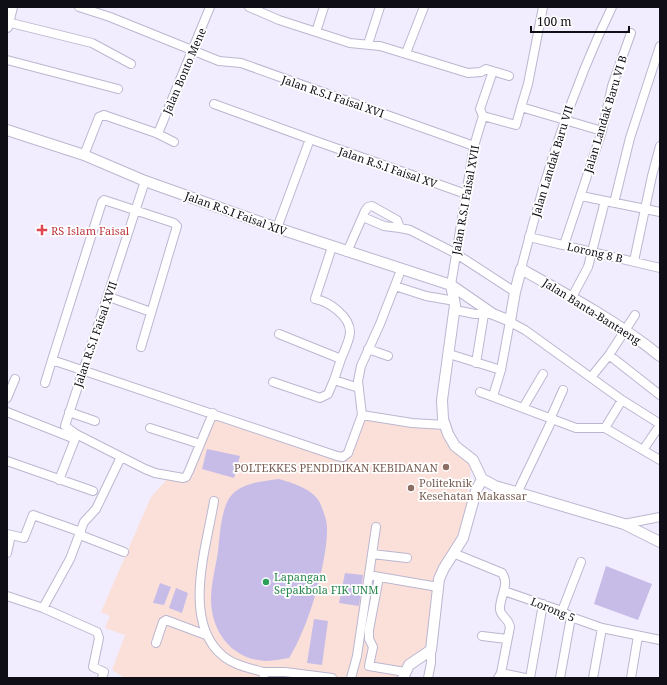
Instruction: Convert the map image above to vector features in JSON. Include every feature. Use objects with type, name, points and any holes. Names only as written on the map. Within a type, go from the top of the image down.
[{"type":"street","points":[[12,7],[7,24],[92,43],[131,64]]},
{"type":"street","name":"Jalan R.S.I Faisal XVI","points":[[79,7],[110,17],[223,62],[241,63],[474,146]]},
{"type":"street","name":"Jalan Bonto Mene","points":[[156,133],[159,130],[210,7]]},
{"type":"street","points":[[249,7],[279,20],[357,44],[368,44],[406,53],[468,73],[481,72],[486,69],[509,76]]},
{"type":"street","points":[[316,32],[324,7]]},
{"type":"street","points":[[368,44],[380,7]]},
{"type":"street","points":[[406,53],[424,7]]},
{"type":"street","points":[[483,116],[516,124],[528,84],[543,7]]},
{"type":"street","name":"Jalan Landak Baru VII","points":[[510,322],[515,292],[529,237],[564,120],[586,62],[612,7]]},
{"type":"street","name":"Jalan Landak Baru VI B","points":[[564,245],[602,131],[612,86],[631,33]]},
{"type":"street","points":[[614,202],[630,138],[660,46]]},
{"type":"street","points":[[7,60],[118,89]]},
{"type":"street","name":"Jalan R.S.I Faisal XVII","points":[[451,285],[455,253],[474,146],[483,116],[480,109],[493,71]]},
{"type":"street","name":"Jalan R.S.I Faisal XV","points":[[214,104],[466,194]]},
{"type":"street","points":[[521,107],[602,131]]},
{"type":"street","points":[[84,155],[99,117],[101,116],[109,116],[156,133],[174,142]]},
{"type":"street","name":"Jalan R.S.I Faisal XIV","points":[[7,130],[84,155],[146,181],[277,228],[401,270],[451,285],[488,314],[510,322]]},
{"type":"street","points":[[277,228],[310,139]]},
{"type":"street","points":[[634,261],[644,209],[656,177],[660,146]]},
{"type":"street","name":"Jalan R.S.I Faisal XVII","points":[[117,457],[66,428],[65,424],[146,181]]},
{"type":"street","points":[[581,196],[660,212]]},
{"type":"street","points":[[45,383],[102,202],[106,200],[174,223],[178,228],[141,347]]},
{"type":"street","points":[[572,298],[584,277],[605,201]]},
{"type":"street","points":[[347,252],[368,207],[372,206],[397,220],[400,228]]},
{"type":"street","points":[[363,217],[384,226],[410,230],[455,253],[515,292]]},
{"type":"street","name":"Lorong 8 B","points":[[529,237],[660,268]]},
{"type":"street","points":[[273,382],[320,398],[328,394],[350,332],[349,328],[336,310],[315,299],[332,247]]},
{"type":"street","name":"Jalan Banta-Bantaeng","points":[[521,269],[572,298],[625,331],[660,356]]},
{"type":"street","points":[[52,360],[213,413],[289,441],[342,457],[348,453],[362,415],[358,375],[401,270]]},
{"type":"street","points":[[451,285],[455,305],[442,400],[445,426],[455,446],[473,460],[482,479],[495,486],[624,524],[660,542]]},
{"type":"street","points":[[395,286],[488,314],[476,363]]},
{"type":"street","points":[[108,297],[152,312]]},
{"type":"street","points":[[592,376],[609,355],[635,315]]},
{"type":"street","points":[[493,396],[501,370],[510,322],[525,330],[592,376],[622,400],[660,425],[643,450]]},
{"type":"street","points":[[278,334],[341,359]]},
{"type":"street","points":[[368,349],[388,356]]},
{"type":"street","points":[[448,354],[501,370]]},
{"type":"street","points":[[609,355],[660,395]]},
{"type":"street","points":[[523,408],[542,374]]},
{"type":"street","points":[[7,398],[15,379]]},
{"type":"street","points":[[334,380],[359,388]]},
{"type":"street","points":[[517,493],[552,418],[563,390]]},
{"type":"street","points":[[480,392],[576,428],[606,428],[660,460]]},
{"type":"street","points":[[606,428],[622,400]]},
{"type":"street","points":[[7,412],[62,433],[155,473],[183,478],[187,476],[213,413]]},
{"type":"street","points":[[69,412],[95,421]]},
{"type":"street","points":[[362,415],[445,426]]},
{"type":"street","points":[[150,428],[200,444]]},
{"type":"street","points":[[59,480],[75,439]]},
{"type":"street","points":[[43,608],[70,558],[86,519],[96,508],[117,457]]},
{"type":"street","points":[[7,461],[93,491]]},
{"type":"street","points":[[428,678],[431,663],[438,587],[441,574],[466,528],[476,491],[482,479]]},
{"type":"street","points":[[214,501],[200,578],[200,607],[206,635],[223,656],[263,675],[285,672],[332,678]]},
{"type":"street","points":[[7,553],[9,535],[24,538],[33,515],[124,552]]},
{"type":"street","points":[[624,524],[660,517]]},
{"type":"street","points":[[351,678],[357,656],[376,527]]},
{"type":"street","points":[[453,553],[502,572],[505,579],[504,591],[499,608],[500,613],[510,623],[500,676],[525,678]]},
{"type":"street","points":[[372,554],[407,558]]},
{"type":"street","points":[[562,611],[581,562]]},
{"type":"street","points":[[368,575],[438,587]]},
{"type":"street","points":[[379,577],[368,636],[373,647],[369,666],[404,675],[410,665],[431,650]]},
{"type":"street","name":"Lorong 5","points":[[504,591],[562,611],[571,617],[602,628],[660,640]]},
{"type":"street","points":[[7,596],[43,608],[98,633],[99,638],[93,669],[104,672],[102,678]]},
{"type":"street","points":[[530,678],[543,604]]},
{"type":"street","points":[[560,678],[571,617]]},
{"type":"street","points":[[156,643],[166,620],[206,635]]},
{"type":"street","points":[[593,678],[602,628]]},
{"type":"street","points":[[482,636],[507,639]]},
{"type":"street","points":[[631,678],[638,636]]},
{"type":"shaded area","points":[[214,416],[349,458],[363,418],[443,430],[472,462],[462,537],[443,568],[432,642],[402,678],[125,678],[112,670],[125,635],[105,628],[110,616],[101,612],[151,497],[170,476],[184,479]]},
{"type":"shaded area","points":[[207,449],[240,456],[234,478],[202,469]]},
{"type":"shaded area","name":"Lapangan Sepakbola FIK UNM","points":[[279,479],[306,489],[316,496],[323,510],[326,521],[326,541],[316,594],[310,613],[296,645],[289,658],[265,661],[242,655],[225,641],[215,622],[212,611],[211,593],[222,518],[227,502],[236,491],[241,488],[257,482]]},
{"type":"shaded area","points":[[606,566],[652,584],[638,620],[594,604]]},
{"type":"shaded area","points":[[345,573],[363,575],[359,606],[339,603]]},
{"type":"shaded area","points":[[160,583],[171,587],[164,605],[153,603]]},
{"type":"shaded area","points":[[176,588],[188,593],[182,613],[169,608]]},
{"type":"shaded area","points":[[314,619],[328,621],[322,665],[307,663]]},
{"type":"place","name":"RS Islam Faisal","points":[[42,230]]},
{"type":"place","name":"POLTEKKES PENDIDIKAN KEBIDANAN","points":[[446,467]]},
{"type":"place","name":"Politeknik Kesehatan Makassar","points":[[411,488]]},
{"type":"place","name":"Lapangan Sepakbola FIK UNM","points":[[266,582]]}]
